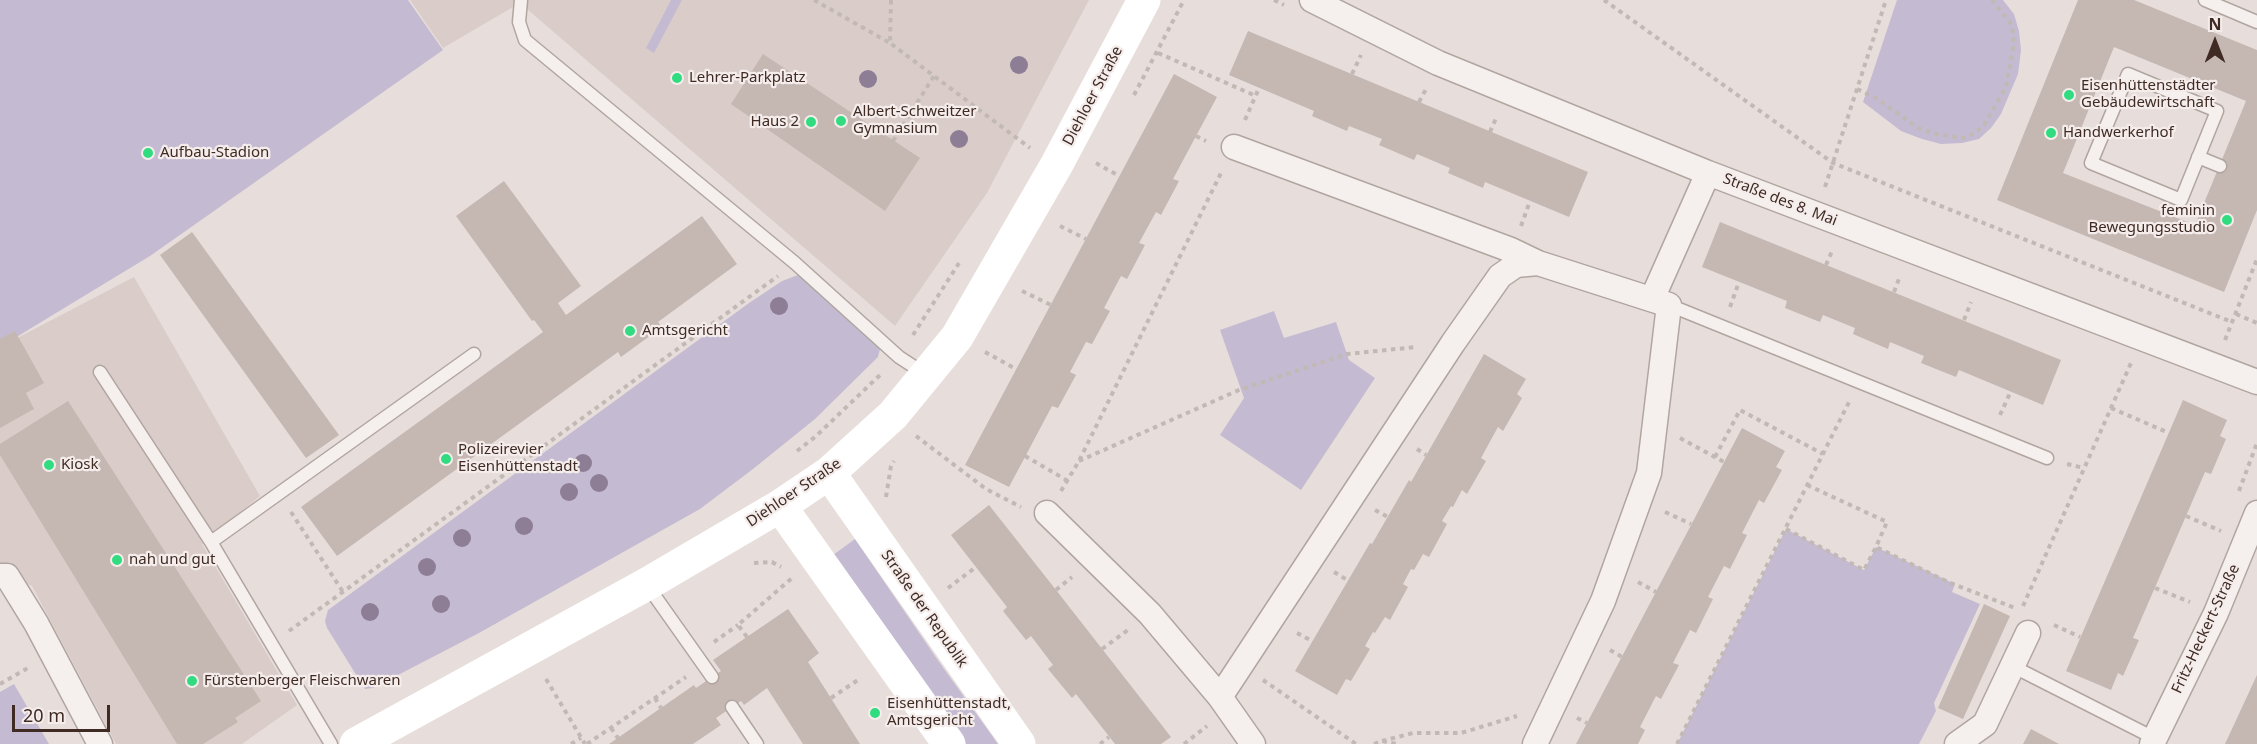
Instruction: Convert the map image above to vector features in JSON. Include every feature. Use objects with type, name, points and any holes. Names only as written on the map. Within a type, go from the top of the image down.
[{"type":"street","name":"Diehloer Straße","points":[[356,744],[647,584],[780,506],[829,473],[893,415],[957,337],[1057,165],[1144,0]]},
{"type":"street","name":"Straße des 8. Mai","points":[[1312,0],[1438,63],[1708,173],[2257,382]]},
{"type":"street","points":[[1234,147],[1511,250],[1538,263],[1660,302]]},
{"type":"street","points":[[1536,744],[1603,601],[1649,473],[1655,425],[1660,302],[1708,173]]},
{"type":"street","points":[[1220,697],[1453,343],[1500,276],[1516,265],[1538,263]]},
{"type":"street","name":"Straße der Republik","points":[[829,473],[1019,744]]},
{"type":"street","points":[[780,506],[950,744]]},
{"type":"street","points":[[1047,513],[1150,614],[1220,697],[1254,744]]},
{"type":"street","name":"Fritz-Heckert-Straße","points":[[2153,741],[2216,613],[2257,513]]},
{"type":"street","points":[[0,576],[7,576],[36,623],[100,744]]},
{"type":"street","points":[[1957,744],[1986,724],[2028,633]]},
{"type":"lane","points":[[521,0],[519,22],[525,40],[795,263],[899,357],[926,375]]},
{"type":"lane","points":[[2205,0],[2257,22]]},
{"type":"lane","points":[[2128,74],[2217,111],[2198,158],[2181,200],[2091,163],[2128,74]]},
{"type":"lane","points":[[2198,158],[2220,166]]},
{"type":"lane","points":[[1660,302],[2047,458]]},
{"type":"lane","points":[[211,542],[474,354]]},
{"type":"lane","points":[[100,372],[211,542],[331,744]]},
{"type":"lane","points":[[647,584],[712,677]]},
{"type":"lane","points":[[2012,666],[2153,741]]},
{"type":"lane","points":[[732,707],[757,744]]},
{"type":"path","points":[[814,0],[890,43],[1031,149],[1036,139]]},
{"type":"path","points":[[890,43],[891,0]]},
{"type":"path","points":[[1605,0],[1833,163],[2232,322]]},
{"type":"path","points":[[1815,213],[1886,0]]},
{"type":"path","points":[[1857,89],[1876,98],[1920,129],[1940,135],[1966,138],[1983,127],[2006,87],[2014,44],[2012,25],[1992,0]]},
{"type":"path","points":[[1158,53],[1256,96]]},
{"type":"path","points":[[893,141],[934,76]]},
{"type":"path","points":[[910,430],[923,444],[986,489],[1019,507],[1047,513],[1079,461],[1234,147],[1259,88]]},
{"type":"path","points":[[1096,163],[1119,176]]},
{"type":"path","points":[[1059,225],[1086,239]]},
{"type":"path","points":[[789,458],[815,437],[899,357],[962,258]]},
{"type":"path","points":[[2215,366],[2257,259]]},
{"type":"path","points":[[271,644],[795,263]]},
{"type":"path","points":[[1021,290],[1051,305]]},
{"type":"path","points":[[2235,314],[2257,323]]},
{"type":"path","points":[[1876,547],[1948,582],[2021,610],[2142,338]]},
{"type":"path","points":[[1079,461],[1239,390],[1347,354],[1453,343]]},
{"type":"path","points":[[984,351],[1016,369]]},
{"type":"path","points":[[1677,744],[1858,383]]},
{"type":"path","points":[[2111,408],[2169,433]]},
{"type":"path","points":[[1715,457],[1740,410],[1823,454]]},
{"type":"path","points":[[1655,425],[1724,462]]},
{"type":"path","points":[[1025,456],[1068,481]]},
{"type":"path","points":[[1786,529],[1864,570],[1876,547],[1887,522],[1807,485]]},
{"type":"path","points":[[279,494],[343,592]]},
{"type":"path","points":[[2186,516],[2246,541]]},
{"type":"path","points":[[945,590],[976,567]]},
{"type":"path","points":[[747,637],[738,625],[795,576]]},
{"type":"path","points":[[2155,588],[2216,613]]},
{"type":"path","points":[[546,679],[586,744],[703,665]]},
{"type":"path","points":[[1242,665],[1356,744]]},
{"type":"path","points":[[831,698],[861,678]]},
{"type":"path","points":[[655,698],[661,708]]},
{"type":"path","points":[[1374,744],[1413,733],[1461,733],[1554,705]]},
{"type":"path","points":[[611,728],[618,738]]},
{"type":"path","points":[[1100,744],[1109,737]]},
{"type":"path","points":[[571,744],[581,738]]},
{"type":"path","points":[[1382,741],[1397,744]]},
{"type":"shaded area","name":"Aufbau-Stadion","points":[[0,0],[408,0],[443,50],[150,256],[0,347]]},
{"type":"shaded area","name":"Albert-Schweitzer Gymnasium","points":[[410,0],[1089,0],[987,193],[895,326],[520,3],[443,48]]},
{"type":"shaded area","points":[[671,0],[682,0],[654,53],[646,48]]},
{"type":"shaded area","points":[[1897,0],[2003,0],[2014,14],[2021,50],[2018,74],[2001,114],[1979,139],[1941,144],[1922,139],[1901,131],[1863,102]]},
{"type":"shaded area","points":[[798,275],[880,349],[878,357],[815,419],[700,509],[479,633],[373,688],[365,689],[327,628],[325,621],[328,610],[749,303],[782,281]]},
{"type":"shaded area","points":[[134,277],[260,496],[202,544],[297,705],[242,744],[116,744],[32,586],[0,573],[0,347]]},
{"type":"shaded area","points":[[1274,311],[1284,338],[1336,322],[1349,360],[1375,378],[1301,490],[1220,435],[1244,398],[1220,330]]},
{"type":"shaded area","points":[[1786,529],[1864,570],[1876,547],[1955,584],[1952,592],[1980,604],[1934,703],[1936,711],[1919,744],[1677,744]]},
{"type":"shaded area","points":[[855,539],[998,744],[966,744],[833,555]]},
{"type":"shaded area","points":[[14,684],[49,744],[0,744],[0,692]]},
{"type":"building","name":"Handwerkerhof","points":[[2078,0],[2134,0],[2257,50],[2257,210],[2224,292],[1997,200]],"holes":[[[2114,47],[2246,101],[2195,225],[2063,173]]]},
{"type":"building","points":[[1248,31],[1588,172],[1569,217],[1485,182],[1483,188],[1448,173],[1450,168],[1417,154],[1414,160],[1379,145],[1382,139],[1349,126],[1347,131],[1312,116],[1314,111],[1229,75]]},
{"type":"building","name":"Haus 2","points":[[763,54],[920,158],[885,211],[731,104]]},
{"type":"building","points":[[1174,74],[1217,97],[1173,179],[1179,181],[1161,215],[1156,212],[1139,243],[1145,245],[1127,279],[1121,276],[1104,308],[1110,311],[1092,344],[1086,342],[1070,372],[1076,375],[1058,408],[1052,406],[1009,487],[965,465]]},
{"type":"building","points":[[504,181],[581,286],[558,303],[566,315],[702,216],[737,264],[658,322],[662,327],[621,357],[618,352],[337,556],[301,507],[543,332],[534,320],[532,321],[456,216]]},
{"type":"building","points":[[1720,222],[2061,360],[2043,405],[1959,370],[1956,377],[1921,363],[1924,356],[1890,342],[1888,349],[1853,334],[1855,328],[1823,315],[1820,322],[1785,308],[1787,301],[1702,267]]},
{"type":"building","points":[[192,232],[339,435],[306,458],[160,255]]},
{"type":"building","points":[[15,331],[44,383],[26,393],[34,409],[0,428],[0,339]]},
{"type":"building","points":[[1484,354],[1526,379],[1517,394],[1522,398],[1503,431],[1498,427],[1481,458],[1486,461],[1467,494],[1462,490],[1442,521],[1447,524],[1429,557],[1423,554],[1414,570],[1411,569],[1403,584],[1408,587],[1390,620],[1385,617],[1375,633],[1373,632],[1365,646],[1370,649],[1351,681],[1346,679],[1337,695],[1295,671],[1370,543],[1372,544],[1409,480],[1411,482]]},
{"type":"building","points":[[2183,400],[2227,420],[2220,436],[2226,439],[2211,474],[2205,472],[2133,638],[2139,640],[2123,676],[2118,673],[2111,690],[2066,671]]},
{"type":"building","points":[[68,401],[261,701],[235,718],[238,722],[203,744],[177,744],[0,455],[0,444]]},
{"type":"building","points":[[1742,428],[1785,451],[1776,467],[1782,470],[1764,503],[1759,500],[1742,533],[1747,535],[1730,569],[1724,566],[1708,597],[1713,599],[1696,633],[1690,630],[1673,663],[1679,665],[1661,699],[1656,696],[1640,727],[1645,730],[1638,744],[1576,744]]},
{"type":"building","points":[[989,505],[1171,737],[1161,744],[1115,744],[1076,694],[1072,698],[1048,669],[1053,665],[1031,636],[1026,640],[1003,611],[1007,607],[951,535]]},
{"type":"building","points":[[1984,604],[2010,616],[1963,719],[1938,708]]},
{"type":"building","points":[[788,609],[819,653],[808,662],[860,744],[803,744],[767,688],[744,705],[741,701],[716,718],[721,725],[693,744],[609,744],[694,685],[696,688],[721,671],[713,660]]},
{"type":"building","points":[[2257,675],[2257,744],[2225,744]]},
{"type":"building","points":[[2031,729],[2059,744],[2023,744]]},
{"type":"place","name":"Lehrer-Parkplatz","points":[[677,78]]},
{"type":"place","name":"Eisenhüttenstädter Gebäudewirtschaft","points":[[2069,95]]},
{"type":"place","name":"Albert-Schweitzer Gymnasium","points":[[841,121]]},
{"type":"place","name":"Haus 2","points":[[811,122]]},
{"type":"place","name":"Handwerkerhof","points":[[2051,133]]},
{"type":"place","name":"Aufbau-Stadion","points":[[148,153]]},
{"type":"place","name":"feminin Bewegungsstudio","points":[[2227,220]]},
{"type":"place","name":"Amtsgericht","points":[[630,331]]},
{"type":"place","name":"Polizeirevier Eisenhüttenstadt","points":[[446,459]]},
{"type":"place","name":"Kiosk","points":[[49,465]]},
{"type":"place","name":"nah und gut","points":[[117,560]]},
{"type":"place","name":"Fürstenberger Fleischwaren","points":[[192,681]]},
{"type":"place","name":"Eisenhüttenstadt, Amtsgericht","points":[[875,713]]}]
